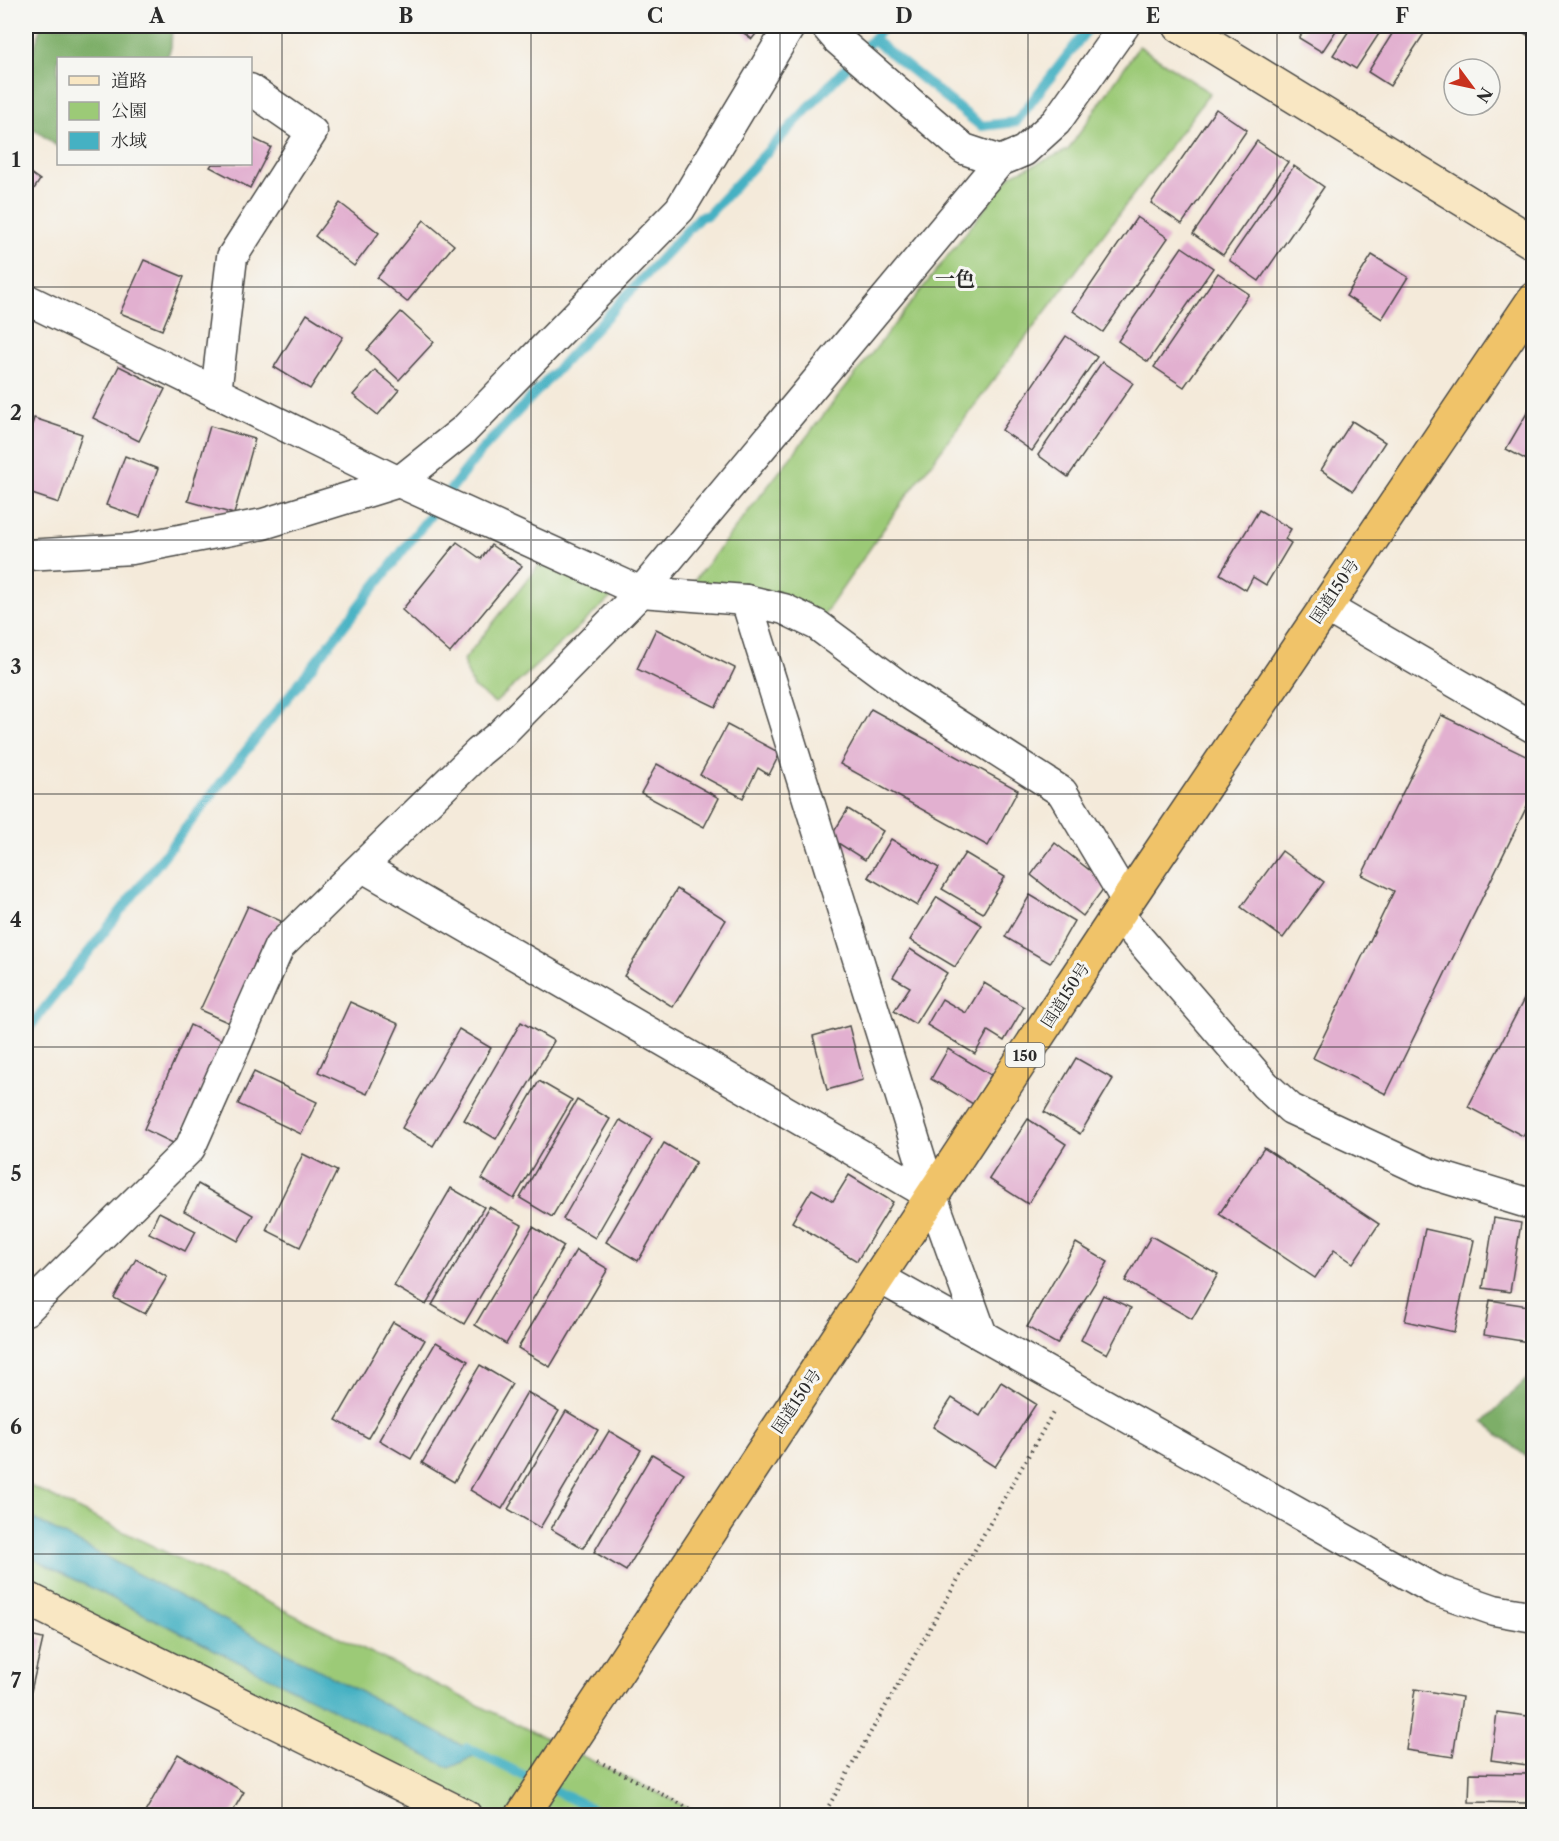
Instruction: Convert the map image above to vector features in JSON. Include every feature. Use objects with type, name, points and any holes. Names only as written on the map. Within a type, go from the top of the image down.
[{"type":"highway","name":"国道150号","points":[[522,1815],[1324,606],[1533,299]]},
{"type":"street","points":[[26,555],[132,549],[263,524],[399,482],[464,430],[680,209],[790,26]]},
{"type":"street","points":[[826,26],[838,40],[964,149],[1000,161]]},
{"type":"street","points":[[26,1310],[190,1148],[279,947],[479,752],[501,734],[640,592],[1000,161],[1024,151],[1056,122],[1124,26]]},
{"type":"street","points":[[1180,26],[1533,243]]},
{"type":"street","points":[[216,393],[232,257],[312,132],[252,90]]},
{"type":"street","points":[[26,299],[399,482],[640,592],[746,600],[784,609],[817,626],[911,695],[1062,792],[1123,908],[1265,1086],[1291,1109],[1428,1173],[1533,1205]]},
{"type":"street","points":[[746,600],[932,1196],[982,1335]]},
{"type":"street","points":[[1324,606],[1533,728]]},
{"type":"street","points":[[363,867],[932,1196]]},
{"type":"street","points":[[878,1277],[1433,1589],[1494,1610],[1533,1617]]},
{"type":"street","points":[[26,1598],[465,1815]]},
{"type":"path","points":[[824,1815],[1069,1384]]},
{"type":"path","points":[[568,1746],[704,1815]]},
{"type":"green space","points":[[41,26],[172,26],[171,47],[167,57],[57,57],[57,146],[26,123],[26,65],[33,52]]},
{"type":"green space","points":[[1139,46],[1210,93],[905,498],[817,625],[683,595],[1011,175],[1068,150]]},
{"type":"green space","points":[[543,560],[615,594],[495,703],[473,687],[463,661]]},
{"type":"green space","points":[[1533,1373],[1533,1462],[1483,1422]]},
{"type":"green space","points":[[26,1484],[703,1815],[465,1815],[26,1598]]},
{"type":"water","points":[[26,1515],[478,1754],[450,1768],[26,1555]]},
{"type":"building","points":[[734,26],[762,26],[752,39]]},
{"type":"building","points":[[1307,26],[1339,26],[1322,52],[1299,38]]},
{"type":"building","points":[[1352,26],[1384,26],[1356,69],[1333,55]]},
{"type":"building","points":[[1397,26],[1429,26],[1390,86],[1368,72]]},
{"type":"building","points":[[1512,26],[1534,26],[1534,29],[1529,36]]},
{"type":"building","points":[[1216,109],[1247,130],[1182,224],[1151,203]]},
{"type":"building","points":[[252,138],[271,147],[250,188],[210,167],[211,165],[252,165]]},
{"type":"building","points":[[1257,141],[1288,162],[1223,255],[1193,234]]},
{"type":"building","points":[[1294,166],[1324,187],[1259,281],[1229,260]]},
{"type":"building","points":[[26,170],[40,180],[26,201]]},
{"type":"building","points":[[340,203],[379,233],[354,266],[315,236]]},
{"type":"building","points":[[1137,217],[1168,238],[1103,332],[1073,311]]},
{"type":"building","points":[[424,220],[454,245],[407,302],[377,278]]},
{"type":"building","points":[[1182,247],[1213,268],[1148,362],[1118,341]]},
{"type":"building","points":[[1372,255],[1408,277],[1382,319],[1346,296]]},
{"type":"building","points":[[144,260],[184,277],[162,330],[120,313]]},
{"type":"building","points":[[1218,273],[1249,294],[1184,387],[1154,367]]},
{"type":"building","points":[[401,312],[434,342],[399,380],[367,350]]},
{"type":"building","points":[[307,314],[343,337],[310,389],[274,367]]},
{"type":"building","points":[[1066,336],[1097,357],[1032,451],[1002,430]]},
{"type":"building","points":[[1102,362],[1133,383],[1068,477],[1038,455]]},
{"type":"building","points":[[119,366],[165,389],[139,441],[93,418]]},
{"type":"building","points":[[375,370],[399,390],[378,415],[353,395]]},
{"type":"building","points":[[1534,401],[1534,464],[1506,449]]},
{"type":"building","points":[[34,418],[82,434],[59,503],[26,492],[26,444]]},
{"type":"building","points":[[1352,421],[1385,442],[1353,491],[1321,470]]},
{"type":"building","points":[[210,426],[255,439],[234,514],[188,501]]},
{"type":"building","points":[[125,456],[158,469],[140,517],[106,505]]},
{"type":"building","points":[[1259,510],[1291,529],[1285,539],[1291,543],[1266,585],[1253,577],[1246,590],[1220,574]]},
{"type":"building","points":[[457,542],[481,559],[491,545],[522,566],[450,653],[402,610]]},
{"type":"building","points":[[656,629],[735,668],[716,707],[637,669]]},
{"type":"building","points":[[871,709],[1018,790],[988,846],[840,764]]},
{"type":"building","points":[[1441,715],[1534,760],[1534,792],[1386,1094],[1313,1058],[1394,891],[1362,875]]},
{"type":"building","points":[[727,725],[780,753],[769,775],[758,768],[743,798],[700,775]]},
{"type":"building","points":[[657,764],[719,798],[704,827],[641,793]]},
{"type":"building","points":[[848,809],[883,831],[865,860],[830,838]]},
{"type":"building","points":[[891,839],[939,868],[917,906],[868,877]]},
{"type":"building","points":[[1055,843],[1107,884],[1083,916],[1031,875]]},
{"type":"building","points":[[1282,851],[1324,882],[1283,938],[1241,907]]},
{"type":"building","points":[[965,853],[1005,877],[983,913],[942,889]]},
{"type":"building","points":[[677,889],[726,920],[673,1007],[624,976]]},
{"type":"building","points":[[1030,895],[1074,921],[1050,963],[1005,937]]},
{"type":"building","points":[[937,897],[982,925],[955,967],[910,940]]},
{"type":"building","points":[[248,906],[281,921],[234,1025],[200,1010]]},
{"type":"building","points":[[910,949],[947,973],[915,1024],[894,1011],[910,987],[893,977]]},
{"type":"building","points":[[1534,980],[1534,1116],[1523,1136],[1468,1107]]},
{"type":"building","points":[[984,983],[1024,1007],[1004,1041],[988,1031],[975,1054],[927,1025],[942,999],[966,1013]]},
{"type":"building","points":[[350,1002],[399,1024],[367,1094],[318,1072]]},
{"type":"building","points":[[521,1022],[554,1041],[496,1139],[464,1120]]},
{"type":"building","points":[[190,1025],[224,1041],[177,1145],[144,1129]]},
{"type":"building","points":[[849,1026],[863,1080],[827,1090],[813,1036]]},
{"type":"building","points":[[459,1029],[491,1048],[433,1146],[402,1128]]},
{"type":"building","points":[[948,1049],[991,1075],[973,1104],[931,1079]]},
{"type":"building","points":[[1076,1058],[1113,1079],[1080,1134],[1044,1112]]},
{"type":"building","points":[[254,1072],[317,1102],[301,1134],[238,1104]]},
{"type":"building","points":[[539,1081],[572,1100],[514,1199],[482,1179]]},
{"type":"building","points":[[577,1100],[610,1119],[552,1217],[520,1198]]},
{"type":"building","points":[[1028,1119],[1066,1144],[1028,1204],[989,1179]]},
{"type":"building","points":[[620,1120],[652,1139],[595,1238],[563,1219]]},
{"type":"building","points":[[664,1143],[696,1162],[638,1261],[606,1242]]},
{"type":"building","points":[[1264,1148],[1379,1224],[1353,1263],[1334,1250],[1315,1278],[1219,1214]]},
{"type":"building","points":[[303,1154],[337,1171],[300,1247],[266,1230]]},
{"type":"building","points":[[849,1175],[893,1202],[857,1261],[792,1222],[812,1189],[833,1201]]},
{"type":"building","points":[[198,1184],[253,1215],[238,1241],[184,1211]]},
{"type":"building","points":[[451,1188],[484,1207],[426,1305],[394,1286]]},
{"type":"building","points":[[489,1207],[522,1225],[464,1324],[432,1305]]},
{"type":"building","points":[[159,1212],[196,1231],[185,1251],[149,1233]]},
{"type":"building","points":[[1494,1218],[1521,1223],[1510,1292],[1483,1288]]},
{"type":"building","points":[[533,1227],[564,1246],[506,1344],[475,1325]]},
{"type":"building","points":[[1425,1229],[1474,1240],[1454,1332],[1405,1321]]},
{"type":"building","points":[[1151,1236],[1218,1274],[1192,1319],[1125,1281]]},
{"type":"building","points":[[1076,1243],[1108,1262],[1057,1344],[1027,1327]]},
{"type":"building","points":[[576,1250],[608,1269],[550,1367],[518,1348]]},
{"type":"building","points":[[136,1259],[167,1277],[145,1314],[114,1298]]},
{"type":"building","points":[[1103,1295],[1131,1308],[1107,1354],[1081,1340]]},
{"type":"building","points":[[1490,1300],[1534,1307],[1534,1343],[1484,1335]]},
{"type":"building","points":[[393,1322],[425,1340],[368,1438],[336,1420]]},
{"type":"building","points":[[436,1342],[468,1361],[411,1459],[379,1440]]},
{"type":"building","points":[[480,1365],[512,1384],[454,1482],[422,1463]]},
{"type":"building","points":[[1001,1382],[1036,1404],[995,1467],[933,1427],[952,1398],[980,1416]]},
{"type":"building","points":[[527,1392],[559,1411],[502,1509],[470,1490]]},
{"type":"building","points":[[566,1411],[598,1430],[540,1528],[508,1509]]},
{"type":"building","points":[[609,1431],[641,1450],[583,1548],[551,1529]]},
{"type":"building","points":[[652,1454],[684,1473],[626,1571],[594,1552]]},
{"type":"building","points":[[26,1635],[43,1639],[26,1713]]},
{"type":"building","points":[[1415,1689],[1462,1697],[1453,1757],[1406,1750]]},
{"type":"building","points":[[1497,1712],[1534,1717],[1534,1766],[1491,1760]]},
{"type":"building","points":[[178,1754],[244,1792],[230,1816],[143,1816]]},
{"type":"building","points":[[1470,1773],[1528,1774],[1528,1803],[1469,1802]]},
{"type":"waterway","points":[[26,1032],[480,452],[700,217],[708,215],[885,26]]},
{"type":"waterway","points":[[873,39],[981,126],[1016,122],[1090,26]]},
{"type":"waterway","points":[[467,1748],[607,1816]]},
{"type":"district","name":"一色","points":[[955,279]]}]
